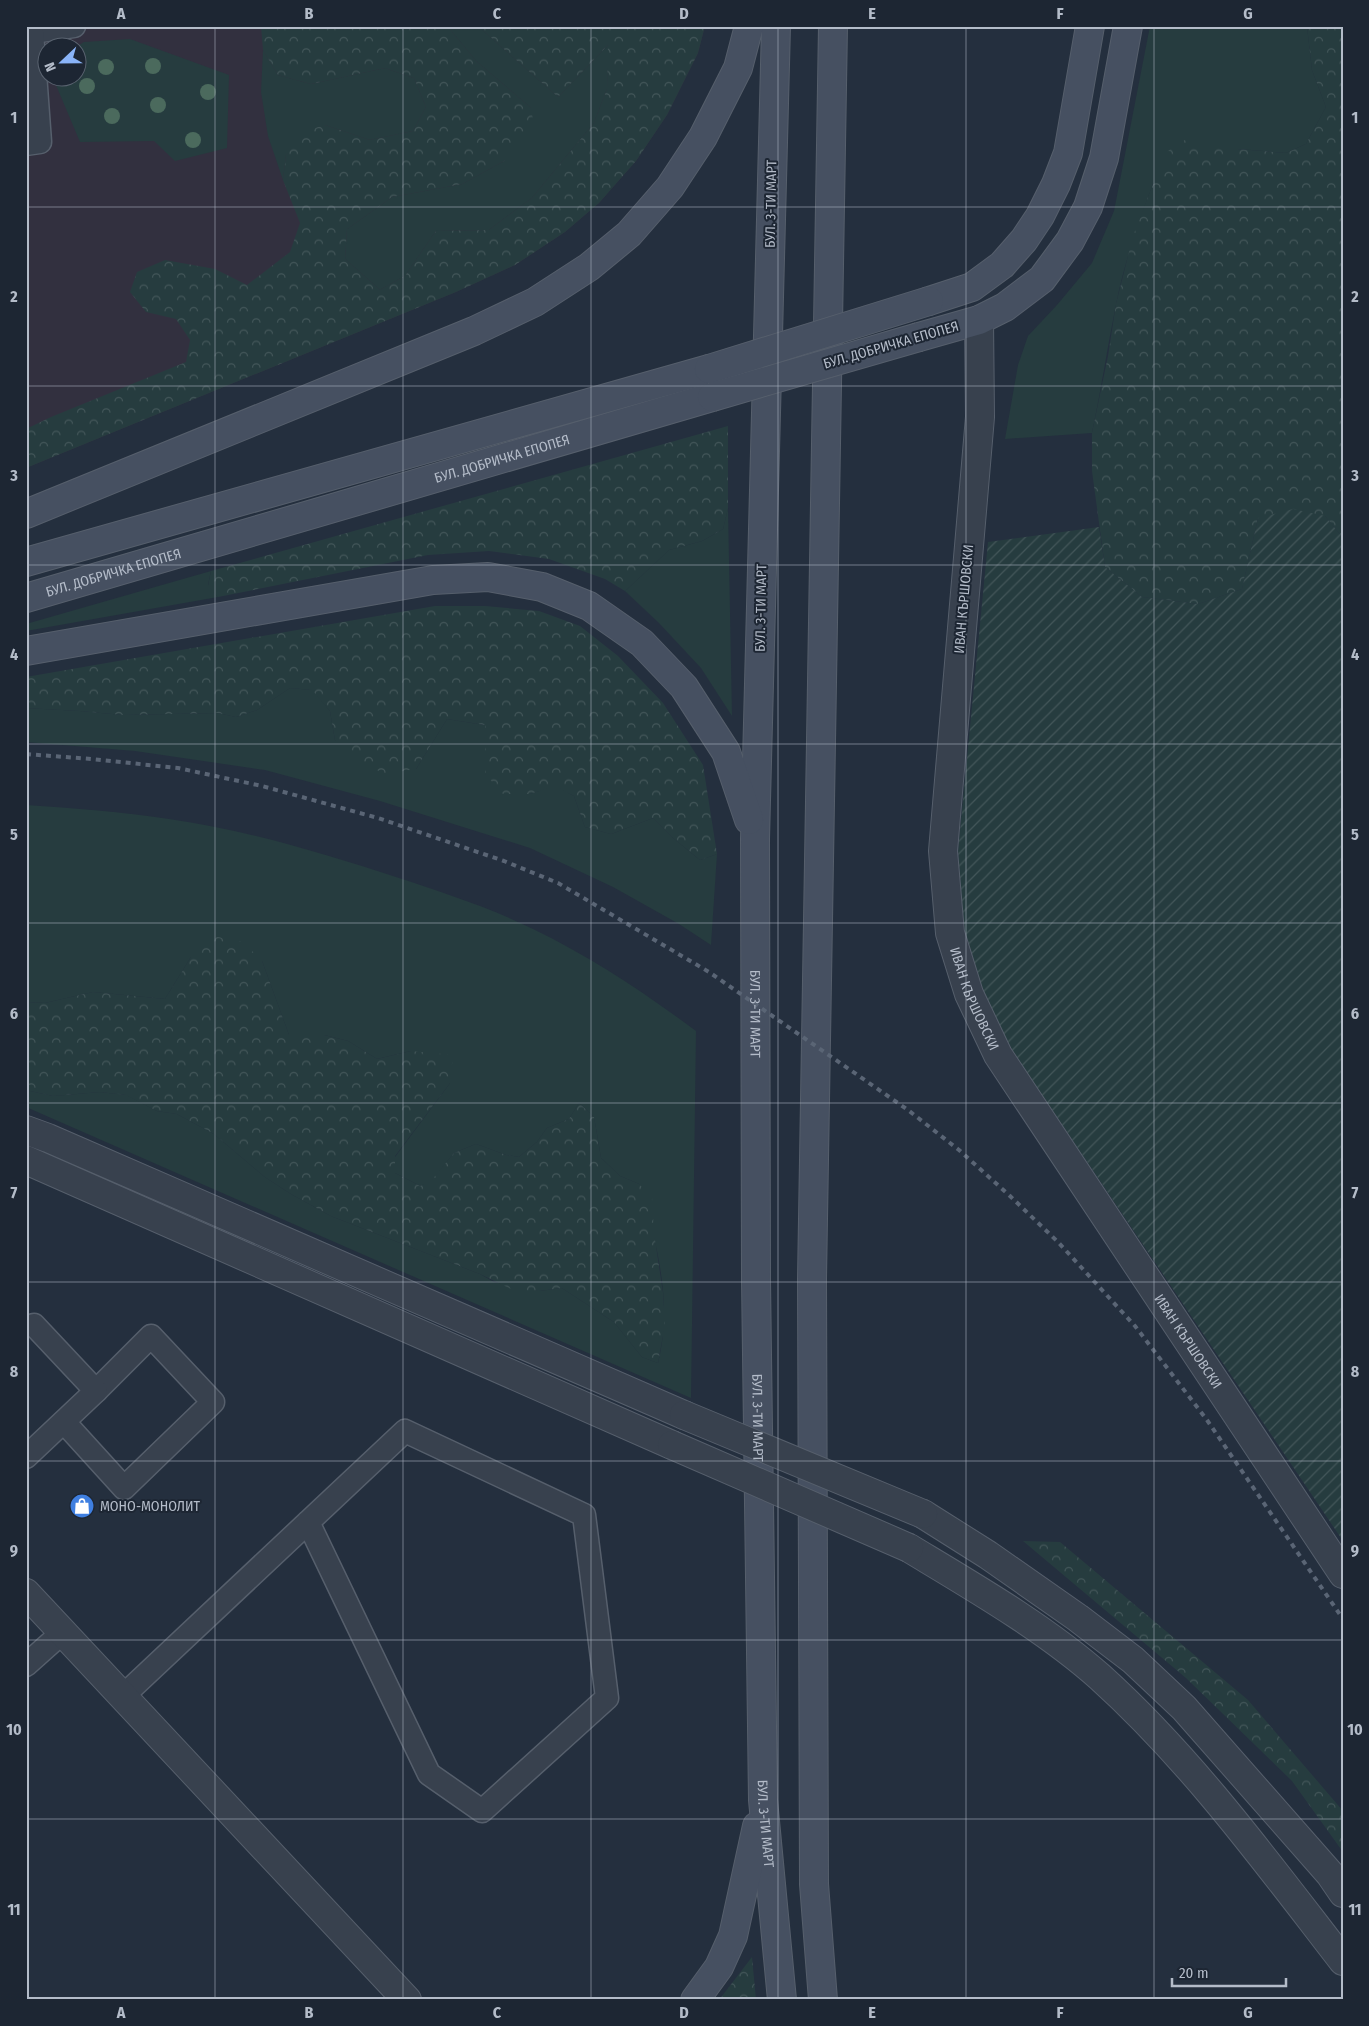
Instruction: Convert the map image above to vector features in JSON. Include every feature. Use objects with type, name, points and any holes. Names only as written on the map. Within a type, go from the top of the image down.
[{"type":"main road","points":[[26,514],[474,331],[535,302],[590,267],[629,234],[670,187],[703,136],[738,68],[749,26]]},
{"type":"main road","name":"БУЛ. 3-ТИ МАРТ","points":[[776,26],[755,839],[756,1310],[763,1800],[782,2000]]},
{"type":"main road","points":[[823,2000],[814,1884],[812,1279],[833,26]]},
{"type":"main road","points":[[26,562],[709,369],[972,287],[1002,265],[1024,240],[1040,216],[1056,184],[1068,153],[1090,26]]},
{"type":"main road","name":"БУЛ. ДОБРИЧКА ЕПОПЕЯ","points":[[26,598],[919,338],[979,320],[1005,307],[1042,279],[1070,241],[1088,207],[1104,158],[1128,26]]},
{"type":"main road","points":[[26,651],[433,580],[488,577],[542,587],[589,606],[642,643],[684,687],[726,752],[755,839]]},
{"type":"main road","points":[[695,2000],[719,1967],[733,1936],[763,1800]]},
{"type":"street","name":"ИВАН КЪРШОВСКИ","points":[[979,320],[980,417],[943,851],[950,933],[970,994],[998,1055],[1343,1574]]},
{"type":"street","points":[[26,1130],[684,1415],[924,1514],[988,1555],[1063,1607],[1133,1660],[1184,1708],[1330,1874],[1343,1893]]},
{"type":"street","points":[[29,1163],[909,1548],[975,1588],[1061,1646],[1106,1683],[1158,1734],[1246,1835],[1343,1962]]},
{"type":"street","points":[[26,1592],[405,1999]]},
{"type":"lane","points":[[26,144],[40,142],[29,32],[74,26]]},
{"type":"lane","points":[[34,1326],[96,1391]]},
{"type":"lane","points":[[26,1457],[151,1336],[213,1402],[124,1488],[64,1422]]},
{"type":"lane","points":[[123,1696],[308,1522],[405,1431],[584,1515],[607,1698],[482,1811],[429,1774],[308,1522]]},
{"type":"lane","points":[[26,1665],[63,1632]]},
{"type":"shaded area","points":[[26,26],[705,26],[698,53],[667,115],[636,161],[599,203],[565,232],[515,265],[456,292],[26,468]]},
{"type":"green space","points":[[261,26],[451,26],[452,32],[476,61],[531,108],[534,126],[504,161],[462,184],[392,197],[347,229],[345,259],[380,290],[405,276],[436,231],[489,230],[532,198],[594,123],[607,89],[608,45],[558,97],[478,26],[705,26],[698,53],[667,115],[636,161],[599,203],[565,232],[515,265],[456,292],[26,468],[26,429],[186,362],[190,340],[176,319],[146,312],[130,292],[137,272],[165,260],[215,269],[247,285],[290,252],[300,223],[283,180],[286,155],[305,131],[325,125],[370,140],[413,131],[426,107],[414,78],[385,68],[311,84],[278,75],[263,50]]},
{"type":"green space","points":[[451,26],[478,26],[558,97],[609,44],[607,89],[594,123],[532,198],[489,230],[436,231],[405,276],[380,290],[345,259],[347,229],[392,197],[462,184],[504,161],[531,108],[476,61],[452,32]]},
{"type":"green space","points":[[1150,26],[1307,26],[1312,70],[1326,107],[1306,144],[1286,153],[1238,149],[1153,184],[1119,289],[1092,433],[1005,439],[1018,365],[1028,336],[1092,263],[1114,211]]},
{"type":"green space","points":[[1307,26],[1343,26],[1343,538],[1325,516],[1258,518],[1242,589],[1198,604],[1142,597],[1105,567],[1092,471],[1092,433],[1108,356],[1116,304],[1133,236],[1168,151],[1185,140],[1237,149],[1286,153],[1306,144],[1326,107],[1312,70]]},
{"type":"green space","points":[[130,39],[229,75],[227,148],[175,161],[154,141],[80,142],[57,88],[88,88],[88,42]]},
{"type":"green space","points":[[263,50],[278,75],[311,84],[385,68],[414,78],[426,107],[413,131],[370,140],[325,125],[286,155],[283,180],[268,136],[261,92]]},
{"type":"green space","points":[[728,426],[728,508],[723,529],[702,541],[669,550],[625,591],[605,579],[549,559],[489,551],[428,555],[218,597],[208,586],[211,571]]},
{"type":"green space","points":[[728,508],[732,716],[701,668],[659,623],[625,591],[669,550],[702,541],[723,529]]},
{"type":"green space","points":[[1293,509],[1325,516],[1343,538],[1343,1541],[1011,1049],[982,989],[964,929],[958,851],[988,542],[1099,527],[1105,567],[1142,597],[1198,604],[1242,589],[1258,518]]},
{"type":"green space","points":[[211,571],[208,585],[218,597],[26,631],[26,624]]},
{"type":"green space","points":[[435,606],[485,606],[539,611],[580,626],[618,656],[663,703],[703,765],[717,854],[700,860],[672,837],[653,818],[611,834],[585,827],[574,796],[555,786],[530,794],[503,794],[485,774],[485,725],[447,719],[416,769],[384,774],[357,759],[335,740],[330,711],[312,690],[290,688],[257,710],[236,717],[218,713],[123,715],[26,708],[26,677]]},
{"type":"green space","points":[[290,688],[313,690],[330,711],[335,740],[416,769],[447,719],[485,725],[485,774],[530,794],[555,785],[574,796],[585,827],[611,834],[653,818],[672,837],[700,860],[717,854],[711,945],[679,924],[613,887],[530,848],[380,801],[265,770],[135,751],[26,742],[26,708],[123,715],[218,713],[236,717],[257,710]]},
{"type":"green space","points":[[26,805],[134,814],[227,829],[314,852],[433,889],[501,914],[576,951],[617,976],[696,1031],[691,1398],[26,1107],[26,1090],[53,1096],[100,1092],[127,1095],[157,1111],[177,1114],[214,1134],[265,1177],[331,1216],[480,1274],[494,1282],[539,1291],[562,1288],[614,1322],[642,1357],[658,1363],[664,1318],[661,1273],[652,1228],[639,1184],[620,1176],[601,1158],[594,1117],[579,1103],[569,1119],[547,1128],[537,1142],[519,1157],[506,1155],[476,1144],[454,1153],[431,1182],[420,1186],[395,1173],[395,1157],[450,1083],[411,1051],[377,1059],[348,1041],[324,1035],[289,1035],[262,961],[191,957],[165,999],[93,992],[45,1003],[26,1002]]},
{"type":"green space","points":[[213,936],[243,942],[262,961],[289,1035],[324,1035],[348,1041],[377,1059],[411,1051],[453,1055],[450,1083],[395,1156],[395,1173],[420,1186],[431,1181],[454,1153],[476,1144],[506,1155],[519,1157],[537,1142],[547,1128],[569,1119],[579,1103],[594,1117],[601,1158],[620,1176],[639,1184],[652,1198],[654,1233],[663,1293],[665,1324],[658,1363],[642,1357],[614,1322],[562,1288],[539,1291],[513,1290],[480,1274],[331,1216],[265,1177],[214,1134],[177,1114],[157,1111],[126,1095],[100,1092],[53,1096],[26,1090],[26,1002],[45,1003],[93,992],[165,999],[191,957]]},
{"type":"green space","points":[[1023,1541],[1060,1542],[1248,1700],[1343,1811],[1343,1852],[1292,1781],[1186,1678]]},
{"type":"green space","points":[[752,1957],[756,2000],[719,2000]]},
{"type":"railway","points":[[26,754],[178,768],[262,786],[378,818],[504,861],[558,883],[709,972],[908,1110],[959,1150],[1058,1242],[1135,1326],[1207,1420],[1343,1619]]},
{"type":"place","name":"МОНО-МОНОЛИТ","points":[[82,1506]]}]
